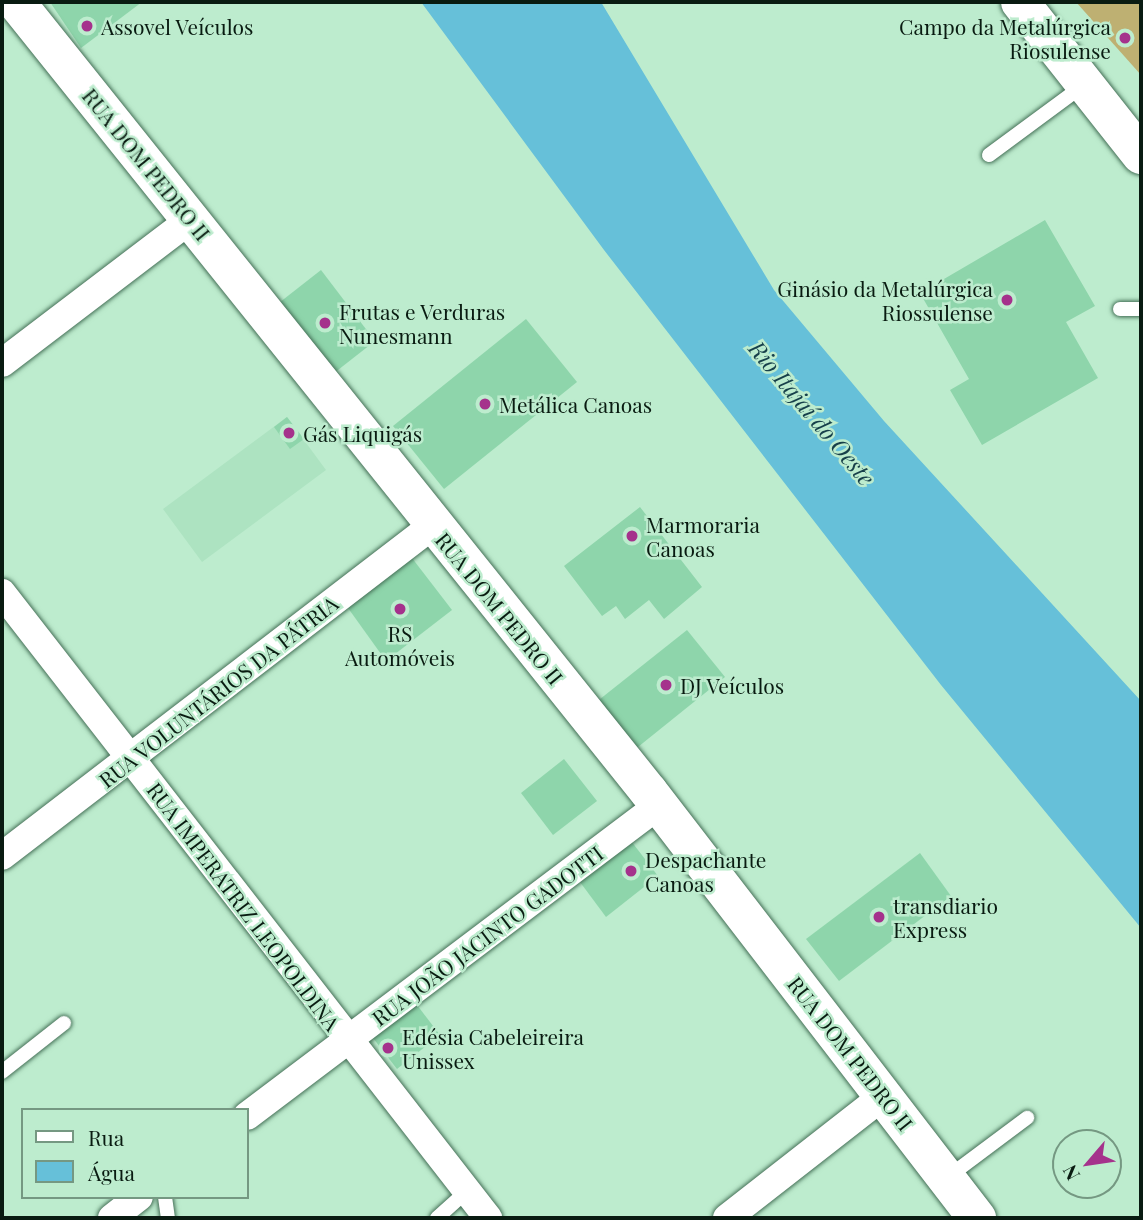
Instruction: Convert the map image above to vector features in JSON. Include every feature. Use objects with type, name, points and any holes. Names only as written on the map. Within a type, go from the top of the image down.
[{"type":"main road","name":"RUA DOM PEDRO II","points":[[16,2],[659,805],[977,1218]]},
{"type":"main road","points":[[1020,2],[1141,155]]},
{"type":"street","points":[[2,363],[191,219]]},
{"type":"street","name":"RUA VOLUNTÁRIOS DA PÁTRIA","points":[[2,856],[433,525]]},
{"type":"street","name":"RUA IMPERATRIZ LEOPOLDINA","points":[[2,593],[488,1218]]},
{"type":"street","name":"RUA JOÃO JACINTO GADOTTI","points":[[248,1115],[659,805]]},
{"type":"street","points":[[727,1218],[883,1096]]},
{"type":"street","points":[[112,1218],[136,1199]]},
{"type":"lane","points":[[989,155],[1085,84]]},
{"type":"lane","points":[[1120,309],[1141,309]]},
{"type":"lane","points":[[2,1072],[64,1023]]},
{"type":"lane","points":[[947,1178],[1027,1118]]},
{"type":"lane","points":[[437,1218],[466,1192]]},
{"type":"lane","points":[[165,1199],[168,1218]]},
{"type":"shaded area","name":"Campo da Metalúrgica Riosulense","points":[[1076,2],[1141,2],[1141,75]]},
{"type":"shaded area","points":[[287,417],[326,470],[202,562],[163,509]]},
{"type":"water","name":"Rio Itajaí do Oeste","points":[[421,2],[601,2],[774,290],[884,421],[1141,701],[1141,928],[941,685],[604,250]]},
{"type":"building","name":"Assovel Veículos","points":[[50,2],[142,2],[81,48]]},
{"type":"building","name":"Ginásio da Metalúrgica Riossulense","points":[[1045,220],[1095,306],[1066,322],[1098,378],[982,445],[950,390],[969,379],[920,293]]},
{"type":"building","name":"Frutas e Verduras Nunesmann","points":[[321,270],[375,341],[329,377],[275,306]]},
{"type":"building","name":"Metálica Canoas","points":[[526,319],[577,382],[444,489],[393,426]]},
{"type":"building","name":"Gás Liquigás","points":[[287,417],[304,439],[290,449],[274,427]]},
{"type":"building","name":"Marmoraria Canoas","points":[[640,507],[702,587],[664,619],[649,600],[625,619],[616,606],[602,616],[564,566]]},
{"type":"building","name":"RS Automóveis","points":[[412,558],[452,610],[386,661],[348,608]]},
{"type":"building","name":"DJ Veículos","points":[[687,630],[725,677],[628,755],[590,707]]},
{"type":"building","points":[[564,759],[597,801],[553,835],[521,793]]},
{"type":"building","points":[[628,837],[658,876],[606,917],[577,878]]},
{"type":"building","name":"transdiario Express","points":[[920,853],[951,896],[839,981],[806,939]]},
{"type":"building","points":[[417,1005],[440,1035],[397,1069],[373,1038]]},
{"type":"place","name":"Assovel Veículos","points":[[87,26]]},
{"type":"place","name":"Campo da Metalúrgica Riosulense","points":[[1125,38]]},
{"type":"place","name":"Ginásio da Metalúrgica Riossulense","points":[[1007,300]]},
{"type":"place","name":"Frutas e Verduras Nunesmann","points":[[325,323]]},
{"type":"place","name":"Metálica Canoas","points":[[485,404]]},
{"type":"place","name":"Gás Liquigás","points":[[289,433]]},
{"type":"place","name":"Marmoraria Canoas","points":[[632,536]]},
{"type":"place","name":"RS Automóveis","points":[[400,609]]},
{"type":"place","name":"DJ Veículos","points":[[666,685]]},
{"type":"place","name":"Despachante Canoas","points":[[631,871]]},
{"type":"place","name":"transdiario Express","points":[[879,917]]},
{"type":"place","name":"Edésia Cabeleireira Unissex","points":[[388,1048]]}]
